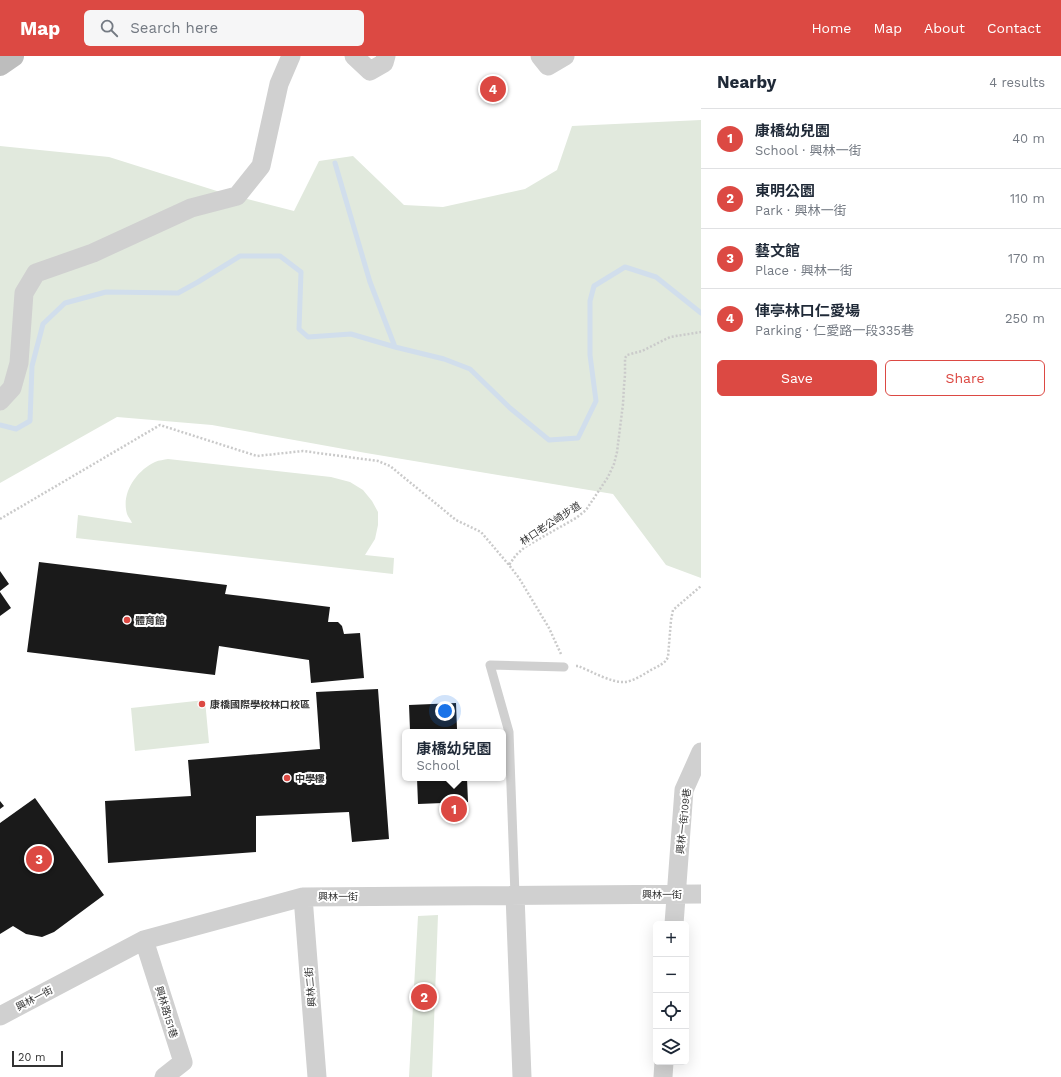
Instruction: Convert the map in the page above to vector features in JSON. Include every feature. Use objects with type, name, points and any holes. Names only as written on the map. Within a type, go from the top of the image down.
[{"type":"main road","points":[[0,65],[13,56]]},
{"type":"street","points":[[0,401],[12,388],[19,363],[24,293],[36,273],[93,253],[191,208],[236,196],[261,166],[279,84],[290,56]]},
{"type":"street","points":[[354,56],[370,71],[384,63],[386,56]]},
{"type":"street","points":[[540,56],[548,66],[565,56]]},
{"type":"street","name":"興林一街109巷","points":[[674,921],[684,790],[701,752]]},
{"type":"street","name":"興林一街","points":[[0,1016],[144,940],[303,897],[701,894]]},
{"type":"street","points":[[516,895],[522,1077]]},
{"type":"street","name":"興林二街","points":[[303,897],[317,1077]]},
{"type":"street","name":"興林路151巷","points":[[144,940],[183,1062],[164,1077]]},
{"type":"street","points":[[663,1077],[664,1065]]},
{"type":"lane","points":[[516,895],[509,732],[490,665],[564,667]]},
{"type":"path","name":"林口老公崎步道","points":[[509,565],[516,555],[526,547],[576,518],[586,510],[608,477],[614,464],[617,452],[626,375],[625,358],[627,355],[642,351],[670,337],[701,332]]},
{"type":"path","points":[[0,519],[160,425],[257,456],[303,451],[378,461],[390,466],[456,520],[480,532],[509,565],[520,578],[549,628],[561,652],[564,667],[578,666],[606,678],[626,682],[666,662],[668,657],[672,610],[701,586]]},
{"type":"shaded area","points":[[701,120],[701,578],[666,565],[613,494],[366,453],[212,425],[117,417],[0,483],[0,146],[109,157],[220,192],[294,211],[319,161],[353,156],[404,205],[443,207],[525,189],[557,170],[572,126]]},
{"type":"shaded area","points":[[168,459],[331,477],[350,482],[363,490],[372,501],[378,512],[378,525],[375,539],[365,555],[394,558],[393,574],[76,538],[78,515],[132,523],[127,514],[126,506],[128,491],[136,477],[148,466],[157,461]]},
{"type":"shaded area","points":[[205,700],[209,743],[135,751],[131,708]]},
{"type":"shaded area","points":[[438,915],[432,1077],[409,1077],[418,916]]},
{"type":"building","name":"體育館","points":[[39,562],[227,585],[225,594],[330,607],[328,622],[338,622],[342,626],[344,634],[360,633],[364,678],[311,683],[309,660],[219,646],[215,675],[27,652]]},
{"type":"building","points":[[0,571],[9,584],[0,591]]},
{"type":"building","points":[[0,592],[11,608],[0,616]]},
{"type":"building","name":"中學樓","points":[[378,689],[389,839],[352,842],[349,812],[256,816],[256,852],[108,863],[105,801],[191,796],[188,760],[320,749],[316,692]]},
{"type":"building","points":[[456,703],[457,729],[410,729],[409,705]]},
{"type":"building","points":[[417,781],[467,781],[468,802],[418,804]]},
{"type":"building","points":[[35,798],[104,895],[54,932],[42,937],[26,934],[13,926],[0,934],[0,823]]},
{"type":"building","points":[[0,801],[4,806],[0,809]]},
{"type":"waterway","points":[[335,163],[370,282],[395,347]]},
{"type":"waterway","points":[[0,425],[16,429],[30,421],[32,366],[43,324],[65,303],[106,292],[178,293],[240,256],[280,256],[301,272],[299,329],[308,337],[351,334],[444,359],[470,369],[510,408],[549,440],[578,438],[596,401],[590,355],[590,301],[594,286],[625,267],[656,277],[701,313]]},
{"type":"place","name":"俥亭林口仁愛場","points":[[493,89]]},
{"type":"place","name":"體育館","points":[[127,620]]},
{"type":"place","name":"康橋國際學校林口校區","points":[[202,704]]},
{"type":"place","name":"中學樓","points":[[287,778]]},
{"type":"place","name":"康橋幼兒園","points":[[454,809]]},
{"type":"place","name":"藝文館","points":[[39,859]]},
{"type":"place","name":"東明公園","points":[[424,997]]}]
